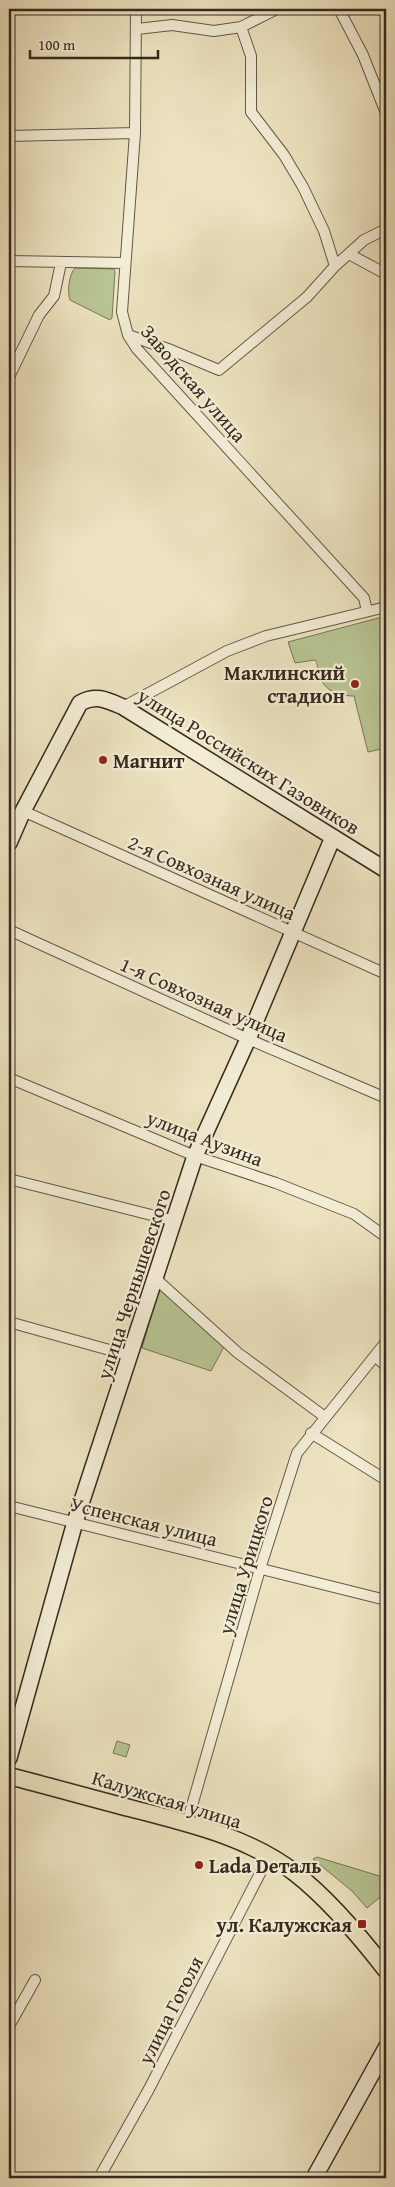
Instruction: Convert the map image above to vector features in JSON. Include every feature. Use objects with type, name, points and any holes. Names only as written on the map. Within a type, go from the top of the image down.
[{"type":"main road","name":"Калужская улица","points":[[9,1776],[187,1823],[238,1841],[270,1856],[294,1872],[312,1888],[383,1964]]},
{"type":"street","name":"Заводская улица","points":[[136,9],[135,134],[122,312],[128,335],[142,355],[364,598],[367,611]]},
{"type":"street","points":[[137,29],[172,26],[214,32],[242,27],[277,9]]},
{"type":"street","points":[[340,9],[363,54],[386,113]]},
{"type":"street","points":[[242,27],[251,56],[251,112],[284,155],[303,187],[324,231],[336,266]]},
{"type":"street","points":[[9,136],[135,134]]},
{"type":"street","points":[[128,335],[219,370],[307,297],[364,240],[386,229]]},
{"type":"street","points":[[349,254],[386,274]]},
{"type":"street","points":[[9,261],[125,263]]},
{"type":"street","points":[[9,377],[39,315],[54,296],[61,263]]},
{"type":"street","points":[[123,707],[227,651],[266,636],[386,607]]},
{"type":"street","name":"улица Российских Газовиков","points":[[23,811],[80,703],[87,699],[102,698],[123,707],[386,870]]},
{"type":"street","points":[[9,843],[23,811]]},
{"type":"street","name":"2-я Совхозная улица","points":[[23,811],[386,974]]},
{"type":"street","name":"улица Чернышевского","points":[[9,1758],[75,1522],[156,1280],[195,1156],[248,1039],[333,837]]},
{"type":"street","name":"1-я Совхозная улица","points":[[9,930],[248,1039],[386,1098]]},
{"type":"street","name":"улица Аузина","points":[[10,1082],[195,1156],[276,1183],[354,1214],[386,1237]]},
{"type":"street","points":[[9,1179],[175,1221]]},
{"type":"street","points":[[156,1280],[238,1352],[325,1417]]},
{"type":"street","points":[[9,1322],[131,1356]]},
{"type":"street","name":"улица Урицкого","points":[[187,1823],[260,1569],[297,1453],[386,1342]]},
{"type":"street","points":[[375,1356],[386,1366]]},
{"type":"street","points":[[312,1434],[386,1480]]},
{"type":"street","name":"Успенская улица","points":[[9,1506],[386,1600]]},
{"type":"street","name":"улица Гоголя","points":[[99,2178],[149,2089],[270,1856]]},
{"type":"street","points":[[9,2026],[35,1980]]},
{"type":"street","points":[[314,2178],[386,2048]]},
{"type":"green space","points":[[75,268],[114,269],[112,318],[110,320],[70,300],[69,283]]},
{"type":"green space","name":"Маклинский стадион","points":[[386,616],[386,748],[368,752],[354,696],[342,695],[331,691],[320,678],[315,660],[295,663],[288,642]]},
{"type":"green space","points":[[159,1288],[225,1345],[211,1371],[142,1348]]},
{"type":"green space","points":[[117,1741],[130,1745],[126,1757],[113,1753]]},
{"type":"green space","points":[[317,1857],[386,1878],[386,1896],[384,1894],[367,1908],[352,1891],[313,1859]]},
{"type":"place","name":"Маклинский стадион","points":[[355,684]]},
{"type":"place","name":"Магнит","points":[[103,760]]},
{"type":"place","name":"Lada Dеталь","points":[[199,1865]]},
{"type":"place","name":"ул. Калужская","points":[[362,1924]]}]
